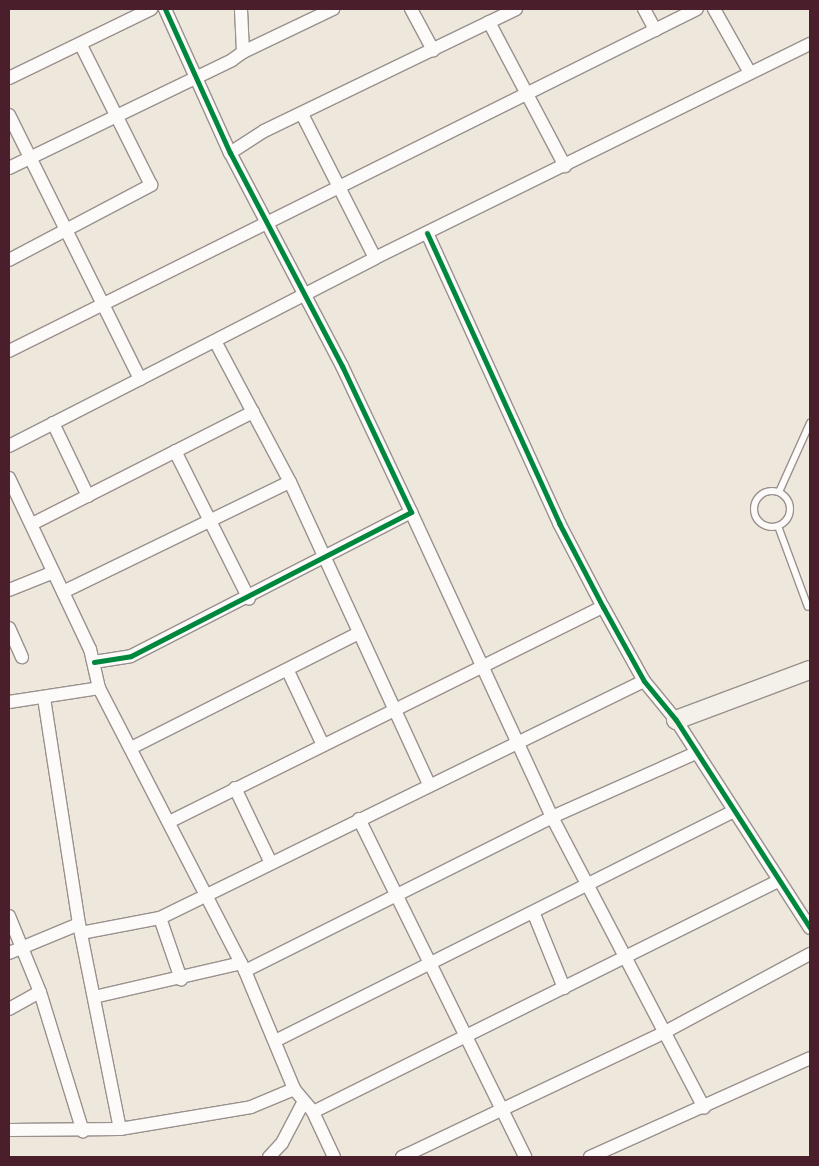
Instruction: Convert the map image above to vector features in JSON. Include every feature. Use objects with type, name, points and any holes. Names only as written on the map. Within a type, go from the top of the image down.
[{"type":"street","points":[[9,78],[151,9]]},
{"type":"street","points":[[165,9],[194,78],[230,153],[304,296],[411,512],[480,668],[586,887],[704,1108]]},
{"type":"street","points":[[242,9],[243,52]]},
{"type":"street","points":[[9,168],[116,113],[194,78],[243,52],[334,9]]},
{"type":"street","points":[[411,9],[434,50]]},
{"type":"street","points":[[230,153],[252,138],[303,116],[516,9]]},
{"type":"street","points":[[644,9],[654,30]]},
{"type":"street","points":[[9,351],[264,220],[698,9]]},
{"type":"street","points":[[714,9],[750,73]]},
{"type":"street","points":[[489,22],[525,94],[565,166]]},
{"type":"street","points":[[9,260],[67,232],[151,185],[81,44]]},
{"type":"street","points":[[9,446],[304,296],[374,258],[565,166],[810,44]]},
{"type":"street","points":[[9,115],[140,379]]},
{"type":"street","points":[[303,116],[340,184],[374,258]]},
{"type":"street","points":[[428,233],[559,523],[603,607],[644,681],[676,720],[810,928]]},
{"type":"street","points":[[215,341],[290,482],[322,557],[429,784]]},
{"type":"street","points":[[32,524],[253,412]]},
{"type":"street","points":[[53,422],[88,496]]},
{"type":"street","points":[[175,451],[249,598]]},
{"type":"street","points":[[9,478],[64,592],[94,662],[99,688],[132,748],[243,967],[277,1040],[294,1089],[303,1103],[312,1112],[334,1157]]},
{"type":"street","points":[[64,592],[290,482]]},
{"type":"street","points":[[94,662],[130,656],[249,598],[322,557],[411,512]]},
{"type":"street","points":[[9,590],[54,572]]},
{"type":"street","points":[[169,822],[322,743],[603,607]]},
{"type":"street","points":[[9,628],[22,657]]},
{"type":"street","points":[[132,748],[288,671],[359,633]]},
{"type":"street","points":[[676,720],[810,670]]},
{"type":"street","points":[[288,671],[322,743]]},
{"type":"street","points":[[14,950],[80,929],[160,918],[429,784],[644,681]]},
{"type":"street","points":[[9,702],[99,688]]},
{"type":"street","points":[[44,698],[80,929],[120,1129]]},
{"type":"street","points":[[94,997],[243,967],[552,817],[696,753]]},
{"type":"street","points":[[235,788],[271,863]]},
{"type":"street","points":[[277,1040],[534,914],[734,811]]},
{"type":"street","points":[[359,819],[393,895],[525,1157]]},
{"type":"street","points":[[312,1112],[564,988],[626,960],[778,881]]},
{"type":"street","points":[[534,914],[564,988]]},
{"type":"street","points":[[9,916],[14,950],[40,992],[83,1132]]},
{"type":"street","points":[[160,918],[181,979]]},
{"type":"street","points":[[402,1157],[664,1032],[810,954]]},
{"type":"street","points":[[9,1009],[40,992]]},
{"type":"street","points":[[590,1157],[704,1108],[810,1058]]},
{"type":"street","points":[[9,1130],[83,1132],[120,1129],[251,1107],[294,1089]]},
{"type":"street","points":[[269,1157],[282,1143],[303,1103]]},
{"type":"lane","points":[[780,492],[810,423]]},
{"type":"lane","points":[[780,492],[790,507],[788,517],[778,526],[763,525],[754,508],[761,495],[780,492]]},
{"type":"lane","points":[[778,526],[808,607]]},
{"type":"cycle path","points":[[94,662],[131,656],[411,512],[342,366],[230,153],[165,9]]},
{"type":"cycle path","points":[[427,233],[559,523],[603,607],[644,681],[676,720],[810,928]]}]
